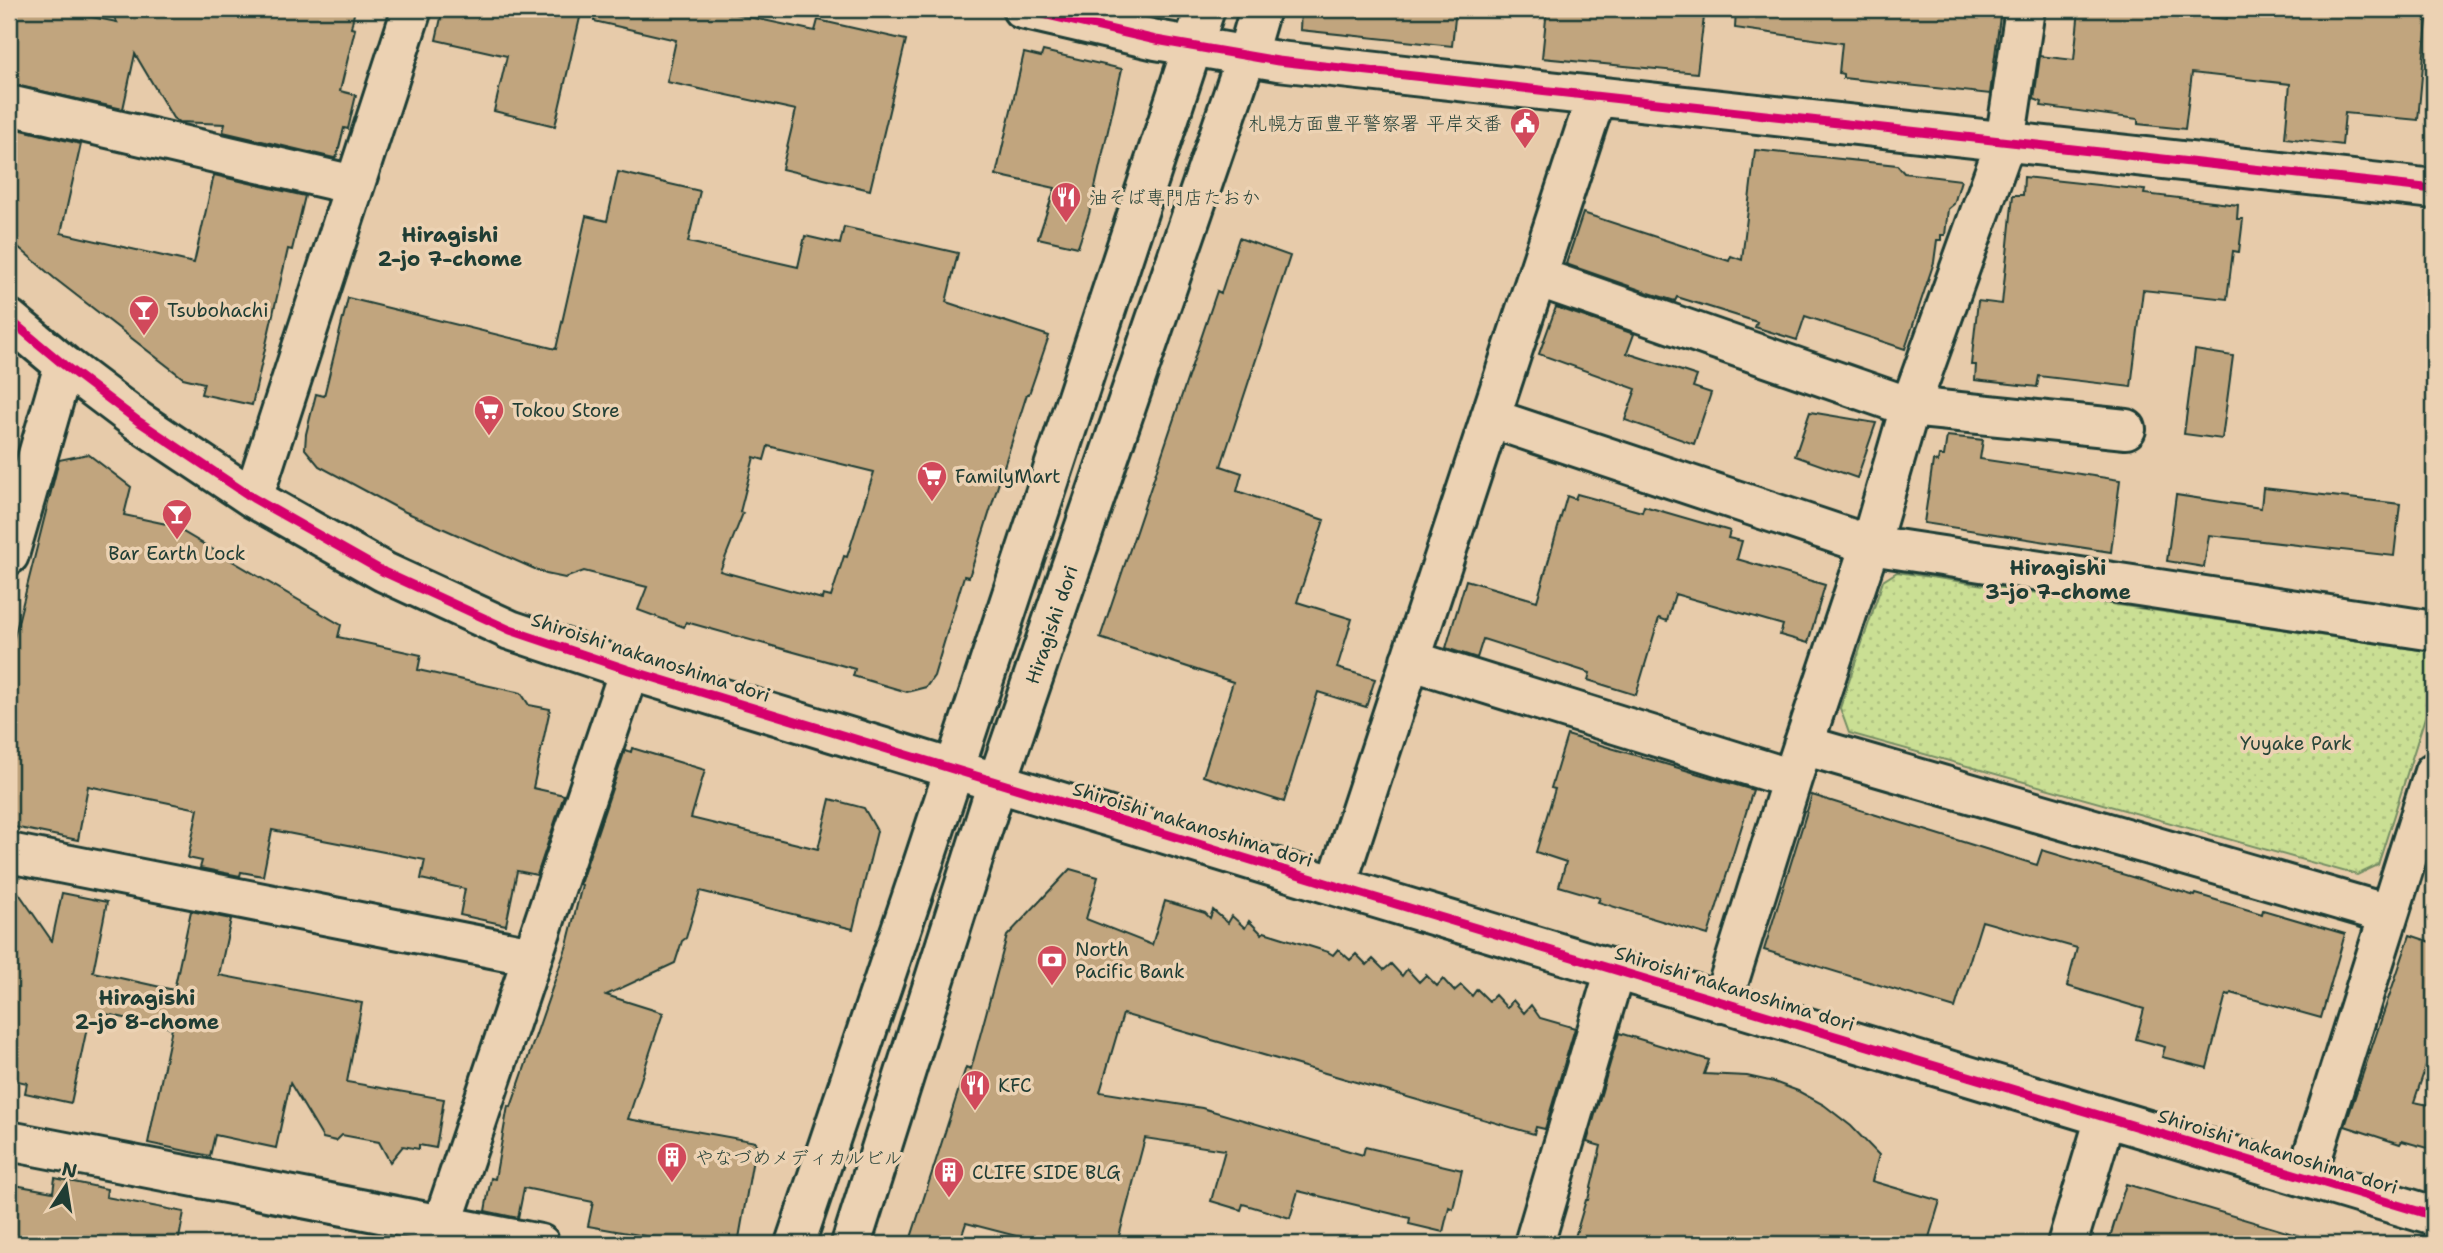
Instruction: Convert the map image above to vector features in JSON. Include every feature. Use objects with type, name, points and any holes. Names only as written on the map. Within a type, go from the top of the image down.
[{"type":"main road","points":[[253,498],[412,9]]},
{"type":"main road","points":[[1022,9],[1191,47],[1278,61],[2434,189]]},
{"type":"main road","points":[[795,1244],[1205,9]]},
{"type":"main road","name":"Hiragishi dori","points":[[851,1244],[997,783],[1247,54],[1260,9]]},
{"type":"main road","points":[[1722,1003],[1870,545],[1910,407],[2005,143],[2025,9]]},
{"type":"main road","points":[[1336,886],[1595,97]]},
{"type":"main road","points":[[9,105],[354,185]]},
{"type":"main road","points":[[1536,277],[1910,407],[2126,429]]},
{"type":"main road","name":"Shiroishi nakanoshima dori","points":[[9,319],[138,421],[253,498],[384,572],[510,631],[997,783],[2434,1216]]},
{"type":"main road","points":[[9,555],[64,365]]},
{"type":"main road","points":[[1490,418],[1870,545],[2434,631]]},
{"type":"main road","points":[[1410,660],[2389,914]]},
{"type":"main road","points":[[442,1225],[629,670]]},
{"type":"main road","points":[[2306,1177],[2389,914],[2420,865],[2434,772]]},
{"type":"main road","points":[[9,853],[532,957]]},
{"type":"main road","points":[[1534,1244],[1615,970]]},
{"type":"main road","points":[[2067,1244],[2105,1118]]},
{"type":"main road","points":[[9,1141],[540,1244]]},
{"type":"green space","name":"Yuyake Park","points":[[1897,572],[2433,652],[2434,689],[2378,865],[2357,875],[1849,733],[1840,708],[1883,581]]},
{"type":"building","points":[[9,9],[52,9],[117,22],[109,9],[355,9],[351,28],[355,29],[340,91],[356,95],[348,129],[344,128],[337,156],[334,158],[223,132],[225,124],[179,122],[173,118],[135,54],[123,109],[9,84]]},
{"type":"building","points":[[443,9],[582,9],[555,126],[494,111],[507,56],[436,40]]},
{"type":"building","points":[[595,9],[711,9],[815,31],[818,20],[906,40],[870,190],[782,169],[796,110],[667,82],[676,40],[594,21]]},
{"type":"building","points":[[1301,9],[1456,9],[1452,46],[1300,30]]},
{"type":"building","points":[[1547,9],[1705,9],[1697,73],[1542,58]]},
{"type":"building","points":[[1736,9],[2001,9],[1990,94],[1843,78],[1843,74],[1839,73],[1842,43],[1735,28]]},
{"type":"building","points":[[2079,9],[2117,9],[2227,19],[2228,9],[2428,9],[2418,120],[2345,113],[2342,145],[2285,138],[2290,84],[2192,73],[2185,129],[2138,124],[2138,119],[2041,106],[2042,102],[2034,99],[2040,56],[2074,60]]},
{"type":"building","points":[[1043,51],[1122,69],[1089,214],[1078,247],[1038,238],[1055,188],[996,175],[1024,53],[1041,57]]},
{"type":"building","points":[[9,127],[81,144],[61,233],[194,263],[214,175],[305,196],[292,250],[288,249],[252,405],[201,394],[204,383],[183,378],[54,278],[9,239]]},
{"type":"building","points":[[1755,150],[1897,165],[1904,173],[1961,180],[1954,204],[1948,209],[1945,235],[1941,235],[1941,240],[1937,240],[1934,262],[1905,349],[1805,316],[1797,340],[1755,327],[1757,322],[1677,297],[1675,301],[1566,264],[1583,213],[1729,261],[1731,256],[1742,260]]},
{"type":"building","points":[[618,172],[700,191],[688,242],[798,267],[805,236],[840,244],[844,227],[958,253],[946,302],[1049,336],[1027,394],[969,577],[964,576],[934,676],[926,687],[907,692],[853,676],[855,669],[686,622],[684,627],[638,610],[647,587],[584,571],[565,578],[546,574],[401,510],[319,466],[305,449],[316,394],[324,396],[348,298],[556,349],[586,216],[607,221]],"holes":[[[768,446],[874,472],[847,557],[844,556],[831,597],[823,595],[822,599],[720,571],[743,513],[740,512],[754,457],[764,460]]]},
{"type":"building","points":[[2024,177],[2145,190],[2144,194],[2238,205],[2237,219],[2243,219],[2239,252],[2233,251],[2227,299],[2143,290],[2131,387],[2039,376],[2037,387],[1975,380],[1976,365],[1971,365],[1978,301],[2002,304],[2013,195],[2023,195]]},
{"type":"building","points":[[1239,238],[1290,256],[1221,466],[1242,473],[1237,491],[1324,520],[1297,602],[1352,619],[1337,668],[1375,679],[1366,707],[1318,692],[1284,802],[1203,776],[1233,682],[1100,638],[1217,291],[1221,293]]},
{"type":"building","points":[[1556,307],[1634,334],[1627,353],[1697,376],[1693,387],[1711,393],[1694,444],[1625,420],[1636,389],[1539,354]]},
{"type":"building","points":[[2195,350],[2233,356],[2222,439],[2184,434]]},
{"type":"building","points":[[1810,412],[1876,423],[1857,478],[1795,456]]},
{"type":"building","points":[[1947,436],[1983,440],[1980,459],[2120,480],[2111,552],[1924,523],[1933,461],[1938,462],[1939,456],[1944,456]]},
{"type":"building","points":[[88,454],[131,487],[124,515],[171,525],[341,625],[338,637],[421,655],[418,670],[521,693],[529,705],[550,709],[533,788],[564,795],[537,875],[517,871],[506,925],[460,915],[465,889],[421,879],[425,860],[272,830],[263,876],[241,872],[240,876],[200,868],[202,861],[188,858],[198,809],[88,786],[78,840],[9,826],[9,658],[59,460]]},
{"type":"building","points":[[2263,488],[2400,504],[2394,556],[2209,535],[2204,567],[2167,561],[2176,495],[2261,508]]},
{"type":"building","points":[[1577,494],[1642,512],[1644,506],[1730,531],[1728,538],[1742,541],[1737,559],[1825,585],[1808,643],[1780,635],[1783,625],[1675,594],[1667,621],[1659,618],[1636,695],[1588,680],[1590,673],[1483,639],[1477,658],[1446,648],[1466,580],[1537,601],[1567,496],[1575,499]]},
{"type":"building","points":[[1567,735],[1753,790],[1708,935],[1598,902],[1600,898],[1559,886],[1566,862],[1536,852],[1555,789],[1551,788]]},
{"type":"building","points":[[632,748],[705,770],[691,818],[818,849],[830,799],[864,808],[877,831],[853,929],[700,891],[686,938],[682,941],[675,963],[606,995],[663,1013],[628,1119],[756,1142],[738,1244],[690,1244],[588,1226],[593,1202],[524,1188],[518,1218],[485,1211],[491,1178],[495,1179],[508,1106],[511,1107],[567,945],[582,885],[580,884],[625,750],[631,752]]},
{"type":"building","points":[[1812,795],[2037,865],[2042,850],[2195,896],[2196,894],[2262,914],[2263,910],[2345,934],[2321,1018],[2231,993],[2226,994],[2207,1068],[2162,1057],[2165,1047],[2136,1039],[2144,1009],[2067,986],[2077,948],[1982,921],[1955,1008],[1764,950]]},
{"type":"building","points":[[1070,869],[1098,877],[1086,919],[1152,945],[1165,901],[1205,913],[1210,918],[1213,910],[1228,923],[1232,916],[1245,928],[1249,921],[1262,934],[1264,932],[1333,955],[1338,949],[1350,960],[1356,954],[1367,965],[1373,959],[1384,970],[1391,964],[1402,976],[1407,969],[1419,982],[1426,975],[1437,986],[1443,979],[1454,991],[1461,985],[1472,996],[1477,989],[1489,1001],[1495,995],[1507,1008],[1513,1000],[1524,1013],[1531,1005],[1540,1018],[1575,1028],[1545,1129],[1536,1127],[1534,1134],[1123,1014],[1100,1092],[1202,1108],[1363,1155],[1365,1147],[1462,1170],[1453,1209],[1449,1207],[1443,1232],[1409,1224],[1410,1218],[1298,1191],[1290,1218],[1243,1204],[1241,1210],[1211,1201],[1225,1150],[1145,1138],[1117,1244],[1047,1244],[966,1223],[959,1244],[909,1244],[966,1067],[971,1069],[1007,936]]},
{"type":"building","points":[[9,879],[52,941],[62,893],[107,902],[93,972],[174,990],[191,911],[231,919],[219,975],[362,1003],[347,1082],[444,1099],[436,1148],[403,1146],[390,1162],[379,1142],[342,1135],[336,1141],[323,1138],[290,1083],[276,1148],[215,1135],[210,1156],[148,1143],[172,1028],[101,1013],[98,1026],[88,1023],[71,1103],[25,1093],[27,1083],[9,1079]]},
{"type":"building","points":[[2410,935],[2434,943],[2434,1042],[2414,1102],[2434,1106],[2434,1150],[2402,1141],[2400,1144],[2345,1126]]},
{"type":"building","points":[[1619,1033],[1709,1060],[1704,1074],[1747,1076],[1774,1082],[1824,1105],[1851,1126],[1879,1155],[1872,1181],[1940,1201],[1927,1244],[1573,1244],[1588,1200],[1601,1146],[1587,1142]]},
{"type":"building","points":[[55,1178],[107,1189],[106,1197],[184,1212],[178,1244],[9,1244],[9,1184],[53,1192]]},
{"type":"building","points":[[2126,1184],[2300,1236],[2299,1244],[2108,1244]]},
{"type":"cycle path","points":[[1022,9],[1156,40],[1278,61],[2434,189]]},
{"type":"cycle path","points":[[9,319],[138,421],[253,498],[384,572],[510,630],[629,670],[1336,886],[2434,1216]]},
{"type":"place","name":"札幌方面豊平警察署 平岸交番","points":[[1525,150]]},
{"type":"place","name":"油そば専門店たおか","points":[[1066,224]]},
{"type":"place","name":"Tsubohachi","points":[[144,337]]},
{"type":"place","name":"Tokou Store","points":[[489,437]]},
{"type":"place","name":"FamilyMart","points":[[932,503]]},
{"type":"place","name":"Bar Earth Lock","points":[[177,541]]},
{"type":"place","name":"North Pacific Bank","points":[[1052,987]]},
{"type":"place","name":"KFC","points":[[975,1112]]},
{"type":"place","name":"やなづめメディカルビル","points":[[672,1184]]},
{"type":"place","name":"CLIFE SIDE BLG","points":[[949,1199]]},
{"type":"district","name":"Hiragishi 2-jo 7-chome","points":[[450,247]]},
{"type":"district","name":"Hiragishi 3-jo 7-chome","points":[[2058,580]]},
{"type":"district","name":"Hiragishi 2-jo 8-chome","points":[[147,1010]]}]
